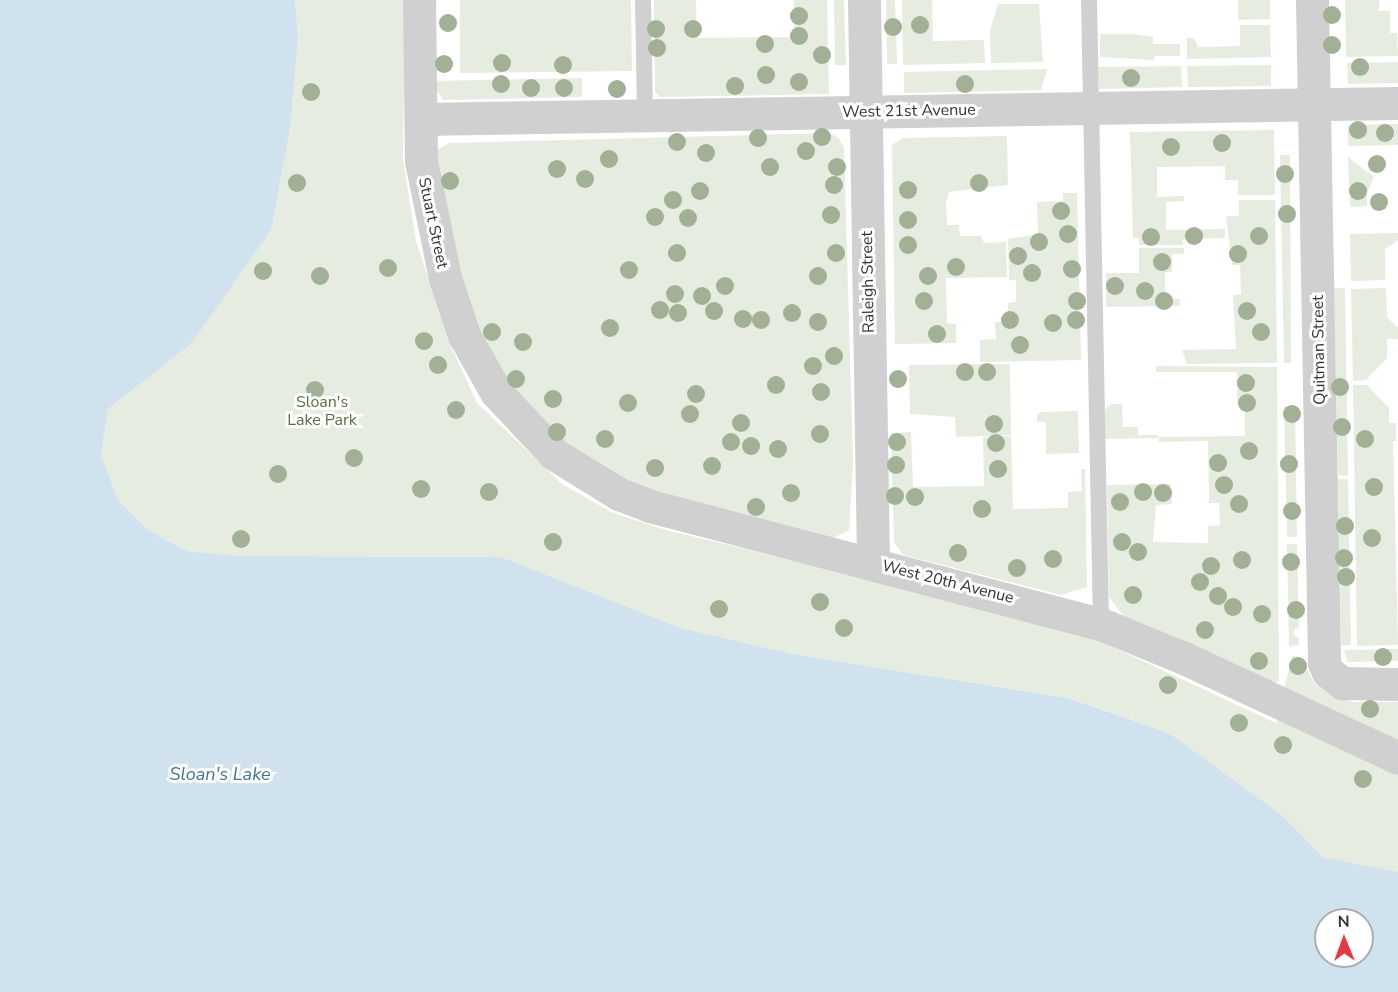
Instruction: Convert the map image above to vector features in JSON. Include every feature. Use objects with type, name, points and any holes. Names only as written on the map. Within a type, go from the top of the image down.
[{"type":"street","name":"Stuart Street","points":[[419,0],[421,161],[430,215],[464,335],[496,392],[524,424]]},
{"type":"street","name":"Raleigh Street","points":[[864,0],[873,563]]},
{"type":"street","name":"Quitman Street","points":[[1312,0],[1324,663],[1335,678],[1351,685],[1398,684]]},
{"type":"street","name":"West 21st Avenue","points":[[420,119],[1398,103]]},
{"type":"street","name":"West 20th Avenue","points":[[524,424],[554,454],[619,494],[717,525],[873,563],[1101,624],[1184,658],[1386,754]]},
{"type":"lane","points":[[643,0],[645,116]]},
{"type":"lane","points":[[1089,0],[1101,624]]},
{"type":"green space","name":"Sloan's Lake Park","points":[[295,0],[405,0],[403,159],[416,241],[453,351],[477,403],[562,484],[611,512],[662,529],[1010,613],[1102,642],[1276,723],[1292,656],[1300,657],[1315,684],[1330,694],[1353,702],[1398,702],[1398,872],[1323,857],[1282,815],[1169,733],[1069,698],[793,654],[681,628],[501,557],[240,556],[187,551],[148,530],[118,500],[101,455],[108,409],[191,344],[298,35]]},
{"type":"green space","points":[[460,0],[631,0],[632,71],[460,73]]},
{"type":"green space","points":[[654,0],[696,0],[697,38],[794,37],[794,0],[827,0],[829,94],[660,97],[655,92]]},
{"type":"green space","points":[[834,0],[844,0],[846,65],[835,65]]},
{"type":"green space","points":[[886,0],[895,0],[897,64],[887,64]]},
{"type":"green space","points":[[902,0],[932,0],[933,41],[984,40],[985,63],[903,65]]},
{"type":"green space","points":[[1238,0],[1270,0],[1270,19],[1238,20]]},
{"type":"green space","points":[[1345,0],[1379,0],[1379,11],[1390,11],[1390,33],[1397,33],[1398,56],[1346,57]]},
{"type":"green space","points":[[998,4],[1039,4],[1043,62],[991,63],[990,30]]},
{"type":"green space","points":[[1240,25],[1270,25],[1271,57],[1187,59],[1187,38],[1194,38],[1198,47],[1240,46]]},
{"type":"green space","points":[[1100,34],[1132,34],[1153,37],[1153,44],[1180,44],[1180,56],[1155,56],[1154,60],[1100,57]]},
{"type":"green space","points":[[1398,62],[1398,83],[1348,84],[1347,63]]},
{"type":"green space","points":[[1271,65],[1271,86],[1188,87],[1187,66]]},
{"type":"green space","points":[[1181,66],[1182,87],[1099,89],[1098,67]]},
{"type":"green space","points":[[1047,69],[1041,90],[904,93],[904,72]]},
{"type":"green space","points":[[582,78],[582,97],[443,100],[431,81]]},
{"type":"green space","points":[[1398,124],[1398,145],[1348,146],[1348,125]]},
{"type":"green space","points":[[1274,130],[1275,195],[1238,195],[1238,180],[1225,180],[1225,166],[1157,167],[1157,197],[1184,196],[1184,201],[1166,202],[1166,230],[1225,229],[1225,238],[1183,239],[1183,245],[1139,245],[1139,238],[1133,238],[1130,132]]},
{"type":"green space","points":[[829,133],[839,138],[844,148],[853,463],[849,530],[833,538],[643,490],[577,456],[507,382],[472,316],[443,222],[437,150],[450,143]]},
{"type":"green space","points":[[1007,136],[1008,185],[949,192],[946,202],[947,225],[959,225],[960,236],[981,236],[984,243],[1006,242],[1007,277],[946,278],[947,323],[956,324],[956,343],[895,344],[892,145],[903,138]]},
{"type":"green space","points":[[1280,155],[1290,155],[1291,363],[1284,363]]},
{"type":"green space","points":[[1348,157],[1374,177],[1367,193],[1367,206],[1350,207]]},
{"type":"green space","points":[[1063,193],[1077,193],[1081,360],[980,362],[980,340],[996,339],[995,322],[1008,322],[1008,303],[1016,302],[1016,280],[1009,280],[1008,239],[1038,234],[1037,202],[1063,201]]},
{"type":"green space","points":[[1239,200],[1275,200],[1277,363],[1187,364],[1182,350],[1236,349],[1233,295],[1241,294],[1240,265],[1232,265],[1226,216],[1239,216]]},
{"type":"green space","points":[[1398,233],[1398,240],[1385,249],[1385,280],[1351,281],[1350,234]]},
{"type":"green space","points":[[1139,248],[1184,248],[1184,254],[1172,254],[1172,272],[1165,272],[1165,299],[1180,299],[1180,306],[1106,307],[1106,273],[1139,273]]},
{"type":"green space","points":[[1334,288],[1345,288],[1348,476],[1338,475]]},
{"type":"green space","points":[[1386,288],[1387,317],[1398,328],[1398,339],[1387,339],[1387,358],[1366,380],[1353,381],[1351,289]]},
{"type":"green space","points":[[1010,364],[1011,435],[956,437],[955,417],[910,414],[909,365]]},
{"type":"green space","points":[[1156,366],[1277,367],[1279,681],[1269,685],[1125,618],[1109,597],[1107,485],[1171,484],[1172,504],[1156,505],[1153,542],[1208,543],[1208,526],[1220,525],[1219,503],[1209,503],[1208,441],[1159,442],[1159,437],[1245,436],[1245,405],[1237,404],[1237,372],[1156,372]]},
{"type":"green space","points":[[1353,385],[1367,385],[1389,408],[1389,423],[1396,423],[1396,441],[1393,441],[1398,645],[1357,646]]},
{"type":"green space","points":[[1111,404],[1122,404],[1123,427],[1138,427],[1138,435],[1158,435],[1158,438],[1105,439],[1105,410]]},
{"type":"green space","points":[[1284,406],[1295,406],[1297,537],[1287,537]]},
{"type":"green space","points":[[1078,411],[1079,453],[1046,454],[1046,422],[1037,422],[1037,416],[1041,412]]},
{"type":"green space","points":[[911,432],[913,487],[984,486],[983,437],[1011,436],[1013,509],[1068,508],[1068,492],[1082,491],[1081,469],[1085,469],[1087,587],[1061,595],[903,555],[894,542],[891,433]]},
{"type":"green space","points":[[1338,479],[1348,479],[1351,645],[1341,646]]},
{"type":"green space","points":[[1287,544],[1297,544],[1299,628],[1294,629],[1294,636],[1299,637],[1299,645],[1289,646]]},
{"type":"green space","points":[[1398,649],[1398,661],[1348,662],[1344,650]]},
{"type":"water","name":"Sloan's Lake","points":[[0,0],[295,0],[298,35],[290,127],[271,230],[191,344],[108,409],[101,455],[118,500],[148,530],[187,551],[240,556],[501,557],[681,628],[793,654],[1068,698],[1169,733],[1282,815],[1323,857],[1398,872],[1398,992],[0,992]]}]
